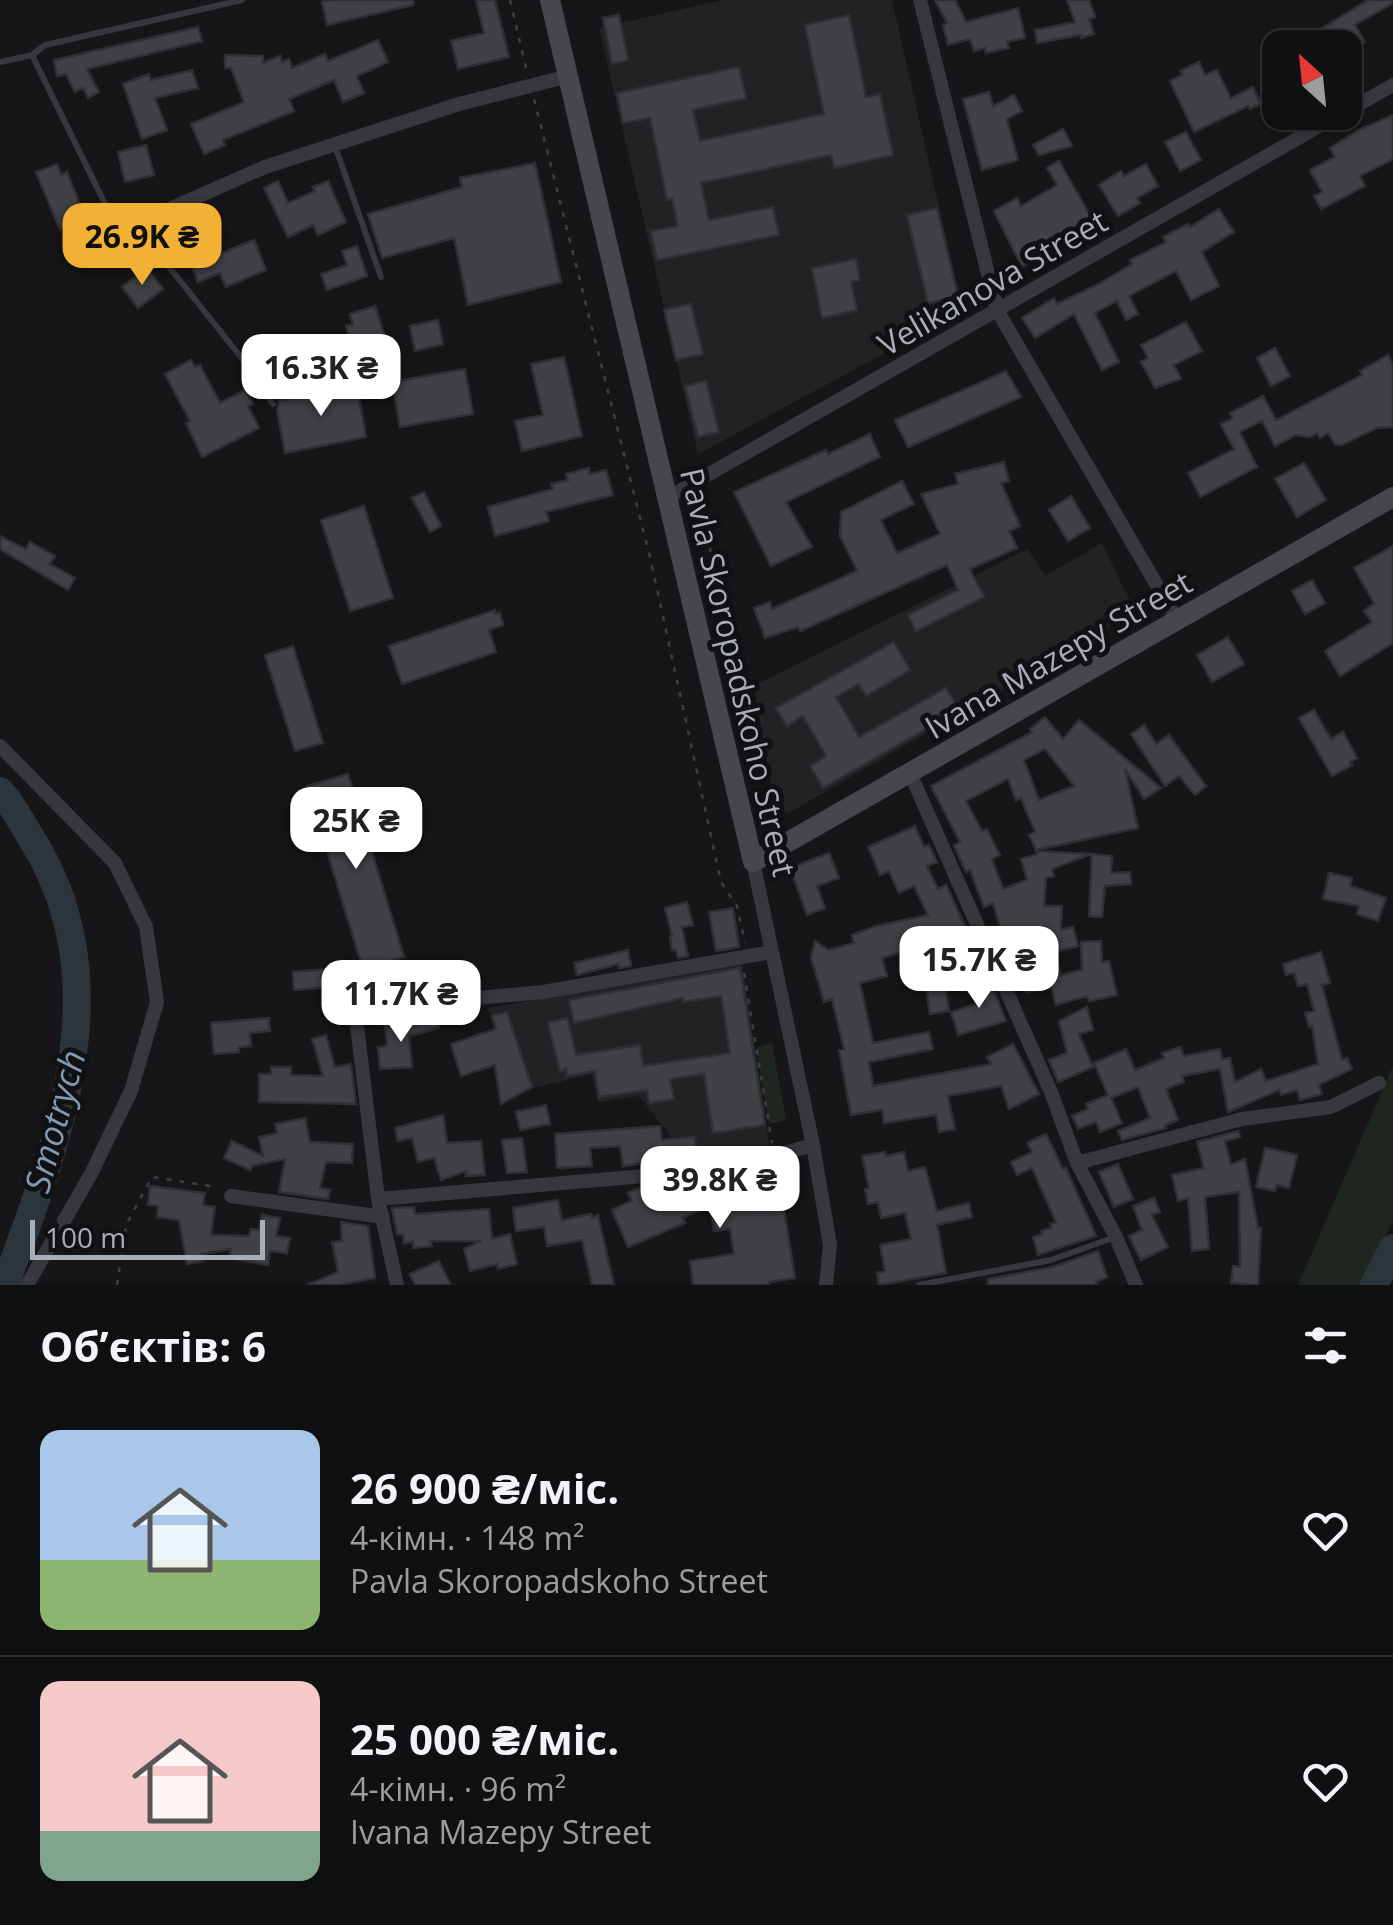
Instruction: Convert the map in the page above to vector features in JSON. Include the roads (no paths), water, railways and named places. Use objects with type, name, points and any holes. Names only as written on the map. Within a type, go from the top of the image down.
[{"type":"street","name":"Pavla Skoropadskoho Street","points":[[550,0],[753,862],[830,1245],[827,1277]]},
{"type":"street","points":[[920,0],[998,310],[1177,620]]},
{"type":"street","points":[[165,211],[265,166],[460,104],[569,76]]},
{"type":"street","name":"Velikanova Street","points":[[1362,102],[1393,84]]},
{"type":"street","name":"Velikanova Street","points":[[667,498],[1313,130]]},
{"type":"street","name":"Ivana Mazepy Street","points":[[753,862],[1393,497]]},
{"type":"street","points":[[0,746],[115,863],[146,927],[157,1002],[130,1091],[91,1174],[28,1285]]},
{"type":"street","points":[[910,773],[1051,1092],[1077,1163],[1136,1285]]},
{"type":"street","points":[[397,1285],[378,1199],[355,1009],[544,992],[772,952]]},
{"type":"street","points":[[1077,1163],[1242,1119],[1316,1111],[1379,1083]]},
{"type":"street","points":[[378,1199],[726,1168],[812,1145]]},
{"type":"street","points":[[231,1196],[383,1217]]},
{"type":"street","points":[[827,1277],[843,1285]]},
{"type":"lane","points":[[0,62],[32,55],[45,45],[242,0]]},
{"type":"lane","points":[[32,55],[111,216],[154,248],[244,361],[272,404]]},
{"type":"lane","points":[[334,144],[381,277]]},
{"type":"lane","points":[[919,1285],[1051,1260],[1116,1237]]},
{"type":"waterway","name":"Smotrych","points":[[0,791],[30,836],[58,891],[72,946],[77,1003],[61,1117],[5,1285]]},
{"type":"waterway","name":"Smotrych","points":[[1374,1285],[1393,1248]]}]
